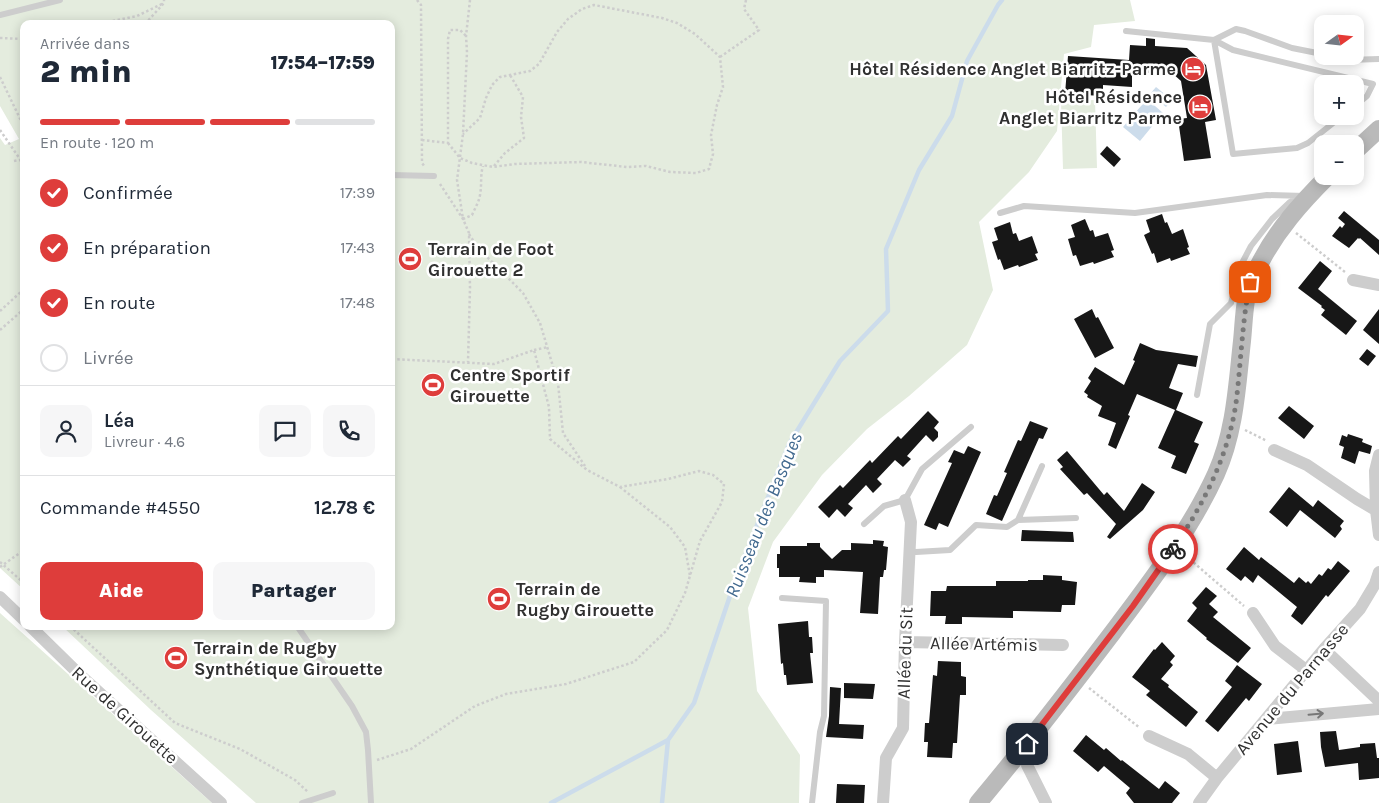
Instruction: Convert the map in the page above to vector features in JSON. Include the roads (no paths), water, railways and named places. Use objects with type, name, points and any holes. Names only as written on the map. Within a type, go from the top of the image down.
[{"type":"street","points":[[1364,143],[1379,129]]},
{"type":"street","points":[[978,803],[1016,757],[1148,585],[1182,536],[1202,502],[1217,472],[1230,433],[1236,404],[1238,305],[1278,231],[1319,185]]},
{"type":"street","points":[[1354,280],[1379,285]]},
{"type":"street","points":[[1274,450],[1307,465],[1378,511]]},
{"type":"street","points":[[1379,455],[1375,472],[1379,535]]},
{"type":"street","name":"Allée du Sit","points":[[883,803],[886,758],[903,728],[911,522],[905,500]]},
{"type":"street","name":"Avenue du Parnasse","points":[[1199,803],[1217,778],[1306,670],[1360,609],[1375,584],[1379,572]]},
{"type":"street","points":[[0,596],[20,616]]},
{"type":"street","points":[[1253,613],[1275,646],[1306,670]]},
{"type":"street","name":"Rue de Girouette","points":[[34,630],[81,676],[221,803]]},
{"type":"street","name":"Allée Artémis","points":[[905,642],[1063,645]]},
{"type":"street","points":[[1324,649],[1379,701]]},
{"type":"street","points":[[1267,719],[1379,709]]},
{"type":"street","points":[[1149,736],[1188,754],[1217,778]]},
{"type":"street","points":[[1026,765],[1046,803]]},
{"type":"lane","points":[[0,15],[60,0]]},
{"type":"lane","points":[[1214,40],[1236,29],[1292,48],[1314,52]]},
{"type":"lane","points":[[1126,31],[1214,40],[1234,50],[1373,84]]},
{"type":"lane","points":[[1214,40],[1234,154],[1297,148],[1308,143],[1331,125]]},
{"type":"lane","points":[[1364,59],[1379,59]]},
{"type":"lane","points":[[1364,98],[1373,84],[1379,79]]},
{"type":"lane","points":[[395,175],[434,176]]},
{"type":"lane","points":[[1000,213],[1024,206],[1135,213],[1267,195],[1308,196]]},
{"type":"lane","points":[[1197,395],[1210,324],[1238,305]]},
{"type":"lane","points":[[864,524],[884,506],[905,500],[922,469],[971,427]]},
{"type":"lane","points":[[1018,520],[1042,466]]},
{"type":"lane","points":[[910,551],[950,550],[976,525],[1007,527],[1018,520],[1076,518]]},
{"type":"lane","points":[[782,598],[826,601],[824,716],[820,732],[812,803]]},
{"type":"lane","points":[[300,630],[352,706],[366,732],[371,803]]},
{"type":"lane","points":[[302,803],[333,793]]},
{"type":"water","points":[[1156,87],[1172,100],[1166,107],[1150,94]]},
{"type":"water","points":[[1147,99],[1163,113],[1140,141],[1123,127]]},
{"type":"waterway","name":"Ruisseau des Basques","points":[[662,803],[668,740],[694,703],[735,581],[789,444],[840,361],[888,311],[886,249],[919,170],[952,116],[967,61],[1002,0]]},
{"type":"waterway","points":[[551,803],[668,740]]},
{"type":"place","name":"Hôtel Résidence Anglet Biarritz-Parme","points":[[1193,69]]},
{"type":"place","name":"Hôtel Résidence Anglet Biarritz Parme","points":[[1200,107]]},
{"type":"place","name":"Terrain de Foot Girouette 2","points":[[410,259]]},
{"type":"place","name":"Centre Sportif Girouette","points":[[433,385]]},
{"type":"place","name":"Terrain de Rugby Girouette","points":[[499,599]]},
{"type":"place","name":"Terrain de Rugby Synthétique Girouette","points":[[176,658]]}]
